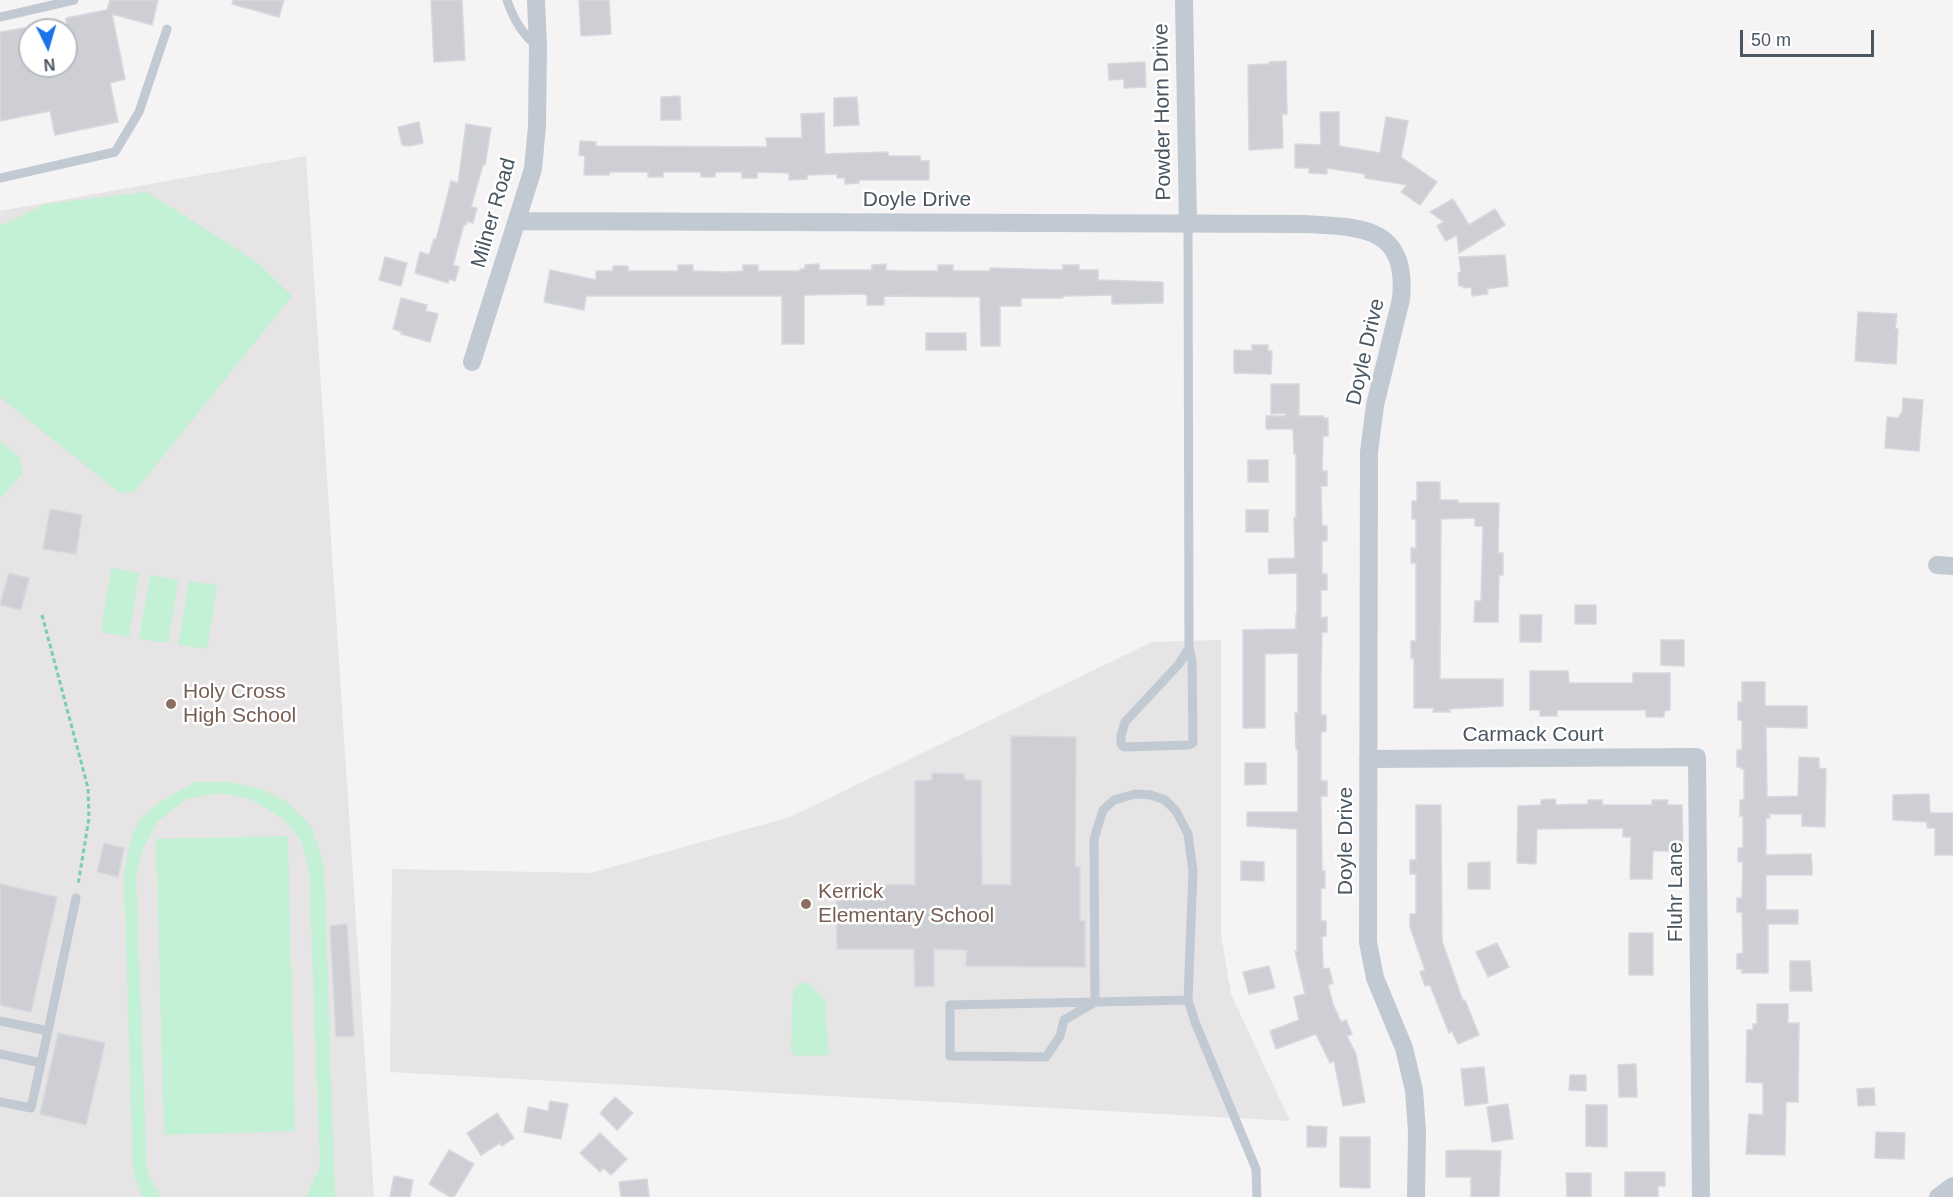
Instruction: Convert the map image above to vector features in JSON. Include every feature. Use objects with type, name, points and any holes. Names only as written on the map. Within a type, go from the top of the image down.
[{"type":"street","name":"Milner Road","points":[[472,362],[533,169],[537,126],[536,0]]},
{"type":"street","name":"Powder Horn Drive","points":[[1184,0],[1188,223]]},
{"type":"street","name":"Doyle Drive","points":[[517,221],[1305,224],[1364,229],[1383,239],[1392,249],[1400,264],[1402,287],[1375,405],[1370,452],[1368,942],[1375,978],[1404,1048],[1414,1090],[1417,1132],[1416,1197]]},
{"type":"street","name":"Carmack Court","points":[[1368,759],[1697,757]]},
{"type":"street","name":"Fluhr Lane","points":[[1697,757],[1701,1197]]},
{"type":"street","points":[[1938,1197],[1953,1186]]},
{"type":"lane","points":[[0,17],[74,0]]},
{"type":"lane","points":[[507,0],[514,19],[527,38],[538,46]]},
{"type":"lane","points":[[0,178],[115,152],[139,112],[167,29]]},
{"type":"lane","points":[[1188,223],[1189,648],[1192,660],[1193,742],[1188,745],[1124,747],[1121,744],[1121,736],[1125,722],[1179,664],[1189,648]]},
{"type":"lane","points":[[1095,1002],[1094,840],[1103,810],[1114,800],[1135,794],[1151,795],[1165,800],[1176,811],[1188,834],[1193,871],[1188,1000],[1256,1169],[1257,1197]]},
{"type":"lane","points":[[0,1102],[31,1108],[76,898]]},
{"type":"lane","points":[[1095,1002],[1064,1020],[1060,1036],[1047,1057],[950,1056],[950,1005],[1188,1000]]},
{"type":"lane","points":[[0,1020],[48,1031]]},
{"type":"lane","points":[[0,1054],[41,1062]]},
{"type":"path","points":[[42,615],[88,788],[89,818],[76,898]]},
{"type":"shaded area","name":"Holy Cross High School","points":[[306,156],[374,1197],[0,1197],[0,211]]},
{"type":"shaded area","name":"Kerrick Elementary School","points":[[1221,640],[1221,935],[1231,994],[1290,1121],[390,1072],[392,869],[591,873],[790,817],[1152,642]]},
{"type":"green space","points":[[147,192],[257,262],[292,296],[135,491],[120,493],[0,397],[0,226],[46,204]]},
{"type":"green space","points":[[0,441],[19,457],[22,474],[0,499]]},
{"type":"green space","points":[[111,568],[139,573],[129,637],[101,632]]},
{"type":"green space","points":[[150,575],[178,580],[168,643],[139,639]]},
{"type":"green space","points":[[189,581],[217,585],[207,649],[178,645]]},
{"type":"green space","points":[[195,782],[231,782],[261,789],[286,801],[311,826],[324,864],[335,1197],[306,1197],[320,1166],[309,869],[301,841],[284,819],[248,798],[219,793],[186,799],[158,821],[143,848],[136,878],[147,1172],[160,1197],[143,1197],[133,1172],[124,879],[127,858],[132,836],[143,817],[164,800]]},
{"type":"green space","points":[[288,836],[295,1131],[164,1135],[156,839]]},
{"type":"green space","points":[[801,983],[808,983],[825,1000],[829,1055],[795,1056],[791,1049],[793,990]]},
{"type":"building","points":[[110,0],[158,0],[152,25],[112,14],[125,79],[110,83],[118,122],[55,135],[50,111],[0,121],[0,32],[18,29],[18,78],[78,78],[78,18],[66,18],[107,10]]},
{"type":"building","points":[[233,0],[284,0],[279,17],[232,4]]},
{"type":"building","points":[[431,0],[462,0],[465,60],[434,62]]},
{"type":"building","points":[[579,0],[609,0],[611,34],[581,36]]},
{"type":"building","points":[[1286,61],[1287,114],[1282,114],[1283,148],[1249,150],[1248,65]]},
{"type":"building","points":[[1145,62],[1146,87],[1124,88],[1124,79],[1109,80],[1108,64]]},
{"type":"building","points":[[680,96],[681,120],[661,120],[661,97]]},
{"type":"building","points":[[857,97],[859,125],[834,126],[834,98]]},
{"type":"building","points":[[1320,112],[1339,112],[1339,146],[1380,153],[1386,117],[1408,121],[1401,157],[1437,182],[1420,205],[1401,192],[1407,185],[1365,178],[1365,174],[1327,168],[1327,174],[1309,173],[1309,168],[1295,168],[1295,144],[1321,145]]},
{"type":"building","points":[[824,113],[825,154],[888,152],[888,156],[920,156],[920,161],[929,161],[929,180],[859,180],[859,183],[845,184],[845,178],[837,178],[837,174],[807,175],[807,179],[789,180],[789,173],[757,172],[757,178],[742,178],[742,172],[715,172],[715,177],[701,177],[701,172],[663,172],[663,177],[648,177],[648,172],[584,175],[585,156],[579,155],[580,141],[596,142],[596,146],[767,147],[766,138],[802,138],[801,114]]},
{"type":"building","points":[[419,122],[423,143],[402,145],[398,127]]},
{"type":"building","points":[[466,124],[491,128],[485,165],[483,165],[471,207],[477,208],[473,223],[467,221],[466,225],[464,224],[453,265],[459,267],[455,281],[449,279],[448,283],[415,273],[420,252],[429,255],[434,239],[436,240],[451,181],[458,183]]},
{"type":"building","points":[[1453,199],[1469,225],[1495,209],[1505,225],[1459,253],[1457,235],[1446,241],[1437,226],[1444,222],[1430,212]]},
{"type":"building","points":[[1505,255],[1508,286],[1487,289],[1488,294],[1472,296],[1471,287],[1459,286],[1458,273],[1461,272],[1459,257]]},
{"type":"building","points":[[385,257],[407,263],[401,286],[379,280]]},
{"type":"building","points":[[819,264],[819,270],[872,270],[872,265],[886,264],[886,270],[900,271],[938,271],[938,265],[953,265],[953,271],[990,271],[990,268],[1063,270],[1063,265],[1079,265],[1079,270],[1098,270],[1098,280],[1163,282],[1163,303],[1112,304],[1112,295],[1021,298],[1021,306],[1000,306],[1000,346],[981,346],[980,297],[884,296],[884,305],[867,305],[867,295],[862,294],[804,295],[804,344],[782,344],[782,296],[586,296],[584,310],[544,302],[550,270],[596,280],[596,271],[613,271],[613,266],[628,266],[628,271],[678,271],[678,265],[693,265],[693,271],[727,272],[743,271],[743,265],[758,265],[758,271],[800,271],[800,269],[805,269],[805,265]]},
{"type":"building","points":[[401,298],[427,305],[426,311],[438,314],[430,342],[401,334],[402,332],[393,329]]},
{"type":"building","points":[[1858,312],[1897,314],[1896,364],[1855,361]]},
{"type":"building","points":[[926,333],[966,333],[966,350],[926,350]]},
{"type":"building","points":[[1252,345],[1268,345],[1268,351],[1272,351],[1271,374],[1234,373],[1234,350],[1252,351]]},
{"type":"building","points":[[1271,384],[1299,384],[1299,416],[1328,418],[1328,436],[1323,436],[1322,471],[1327,471],[1327,486],[1321,486],[1322,526],[1327,526],[1327,541],[1322,541],[1322,574],[1327,574],[1327,590],[1321,590],[1321,618],[1327,617],[1327,632],[1322,632],[1321,681],[1321,715],[1326,715],[1326,731],[1321,732],[1321,781],[1327,781],[1327,796],[1321,796],[1322,871],[1325,871],[1325,888],[1321,888],[1321,921],[1326,921],[1326,936],[1322,936],[1323,969],[1329,968],[1333,983],[1328,985],[1333,1004],[1341,1022],[1346,1020],[1352,1034],[1347,1036],[1356,1054],[1365,1102],[1343,1106],[1334,1061],[1330,1063],[1316,1034],[1276,1049],[1270,1031],[1299,1020],[1294,997],[1305,994],[1295,951],[1297,951],[1297,829],[1247,826],[1247,812],[1298,812],[1298,750],[1296,750],[1295,713],[1298,713],[1298,653],[1265,654],[1265,728],[1243,728],[1243,630],[1296,629],[1297,573],[1269,574],[1268,559],[1295,558],[1294,518],[1296,518],[1296,454],[1294,454],[1293,429],[1266,429],[1266,416],[1285,416],[1285,413],[1271,414]]},
{"type":"building","points":[[1903,398],[1923,400],[1919,451],[1885,448],[1887,417],[1899,418],[1902,414]]},
{"type":"building","points":[[1248,460],[1268,460],[1268,482],[1248,482]]},
{"type":"building","points":[[1417,482],[1440,482],[1440,500],[1458,500],[1458,503],[1499,503],[1498,553],[1503,553],[1503,575],[1499,575],[1498,622],[1474,622],[1475,601],[1481,601],[1483,526],[1475,526],[1475,518],[1441,519],[1440,679],[1503,679],[1503,706],[1449,709],[1450,712],[1433,712],[1434,708],[1414,708],[1414,658],[1411,658],[1411,641],[1416,641],[1416,563],[1411,563],[1411,548],[1416,548],[1416,519],[1412,519],[1412,501],[1417,501]]},
{"type":"building","points":[[50,509],[82,515],[76,554],[43,549]]},
{"type":"building","points":[[1246,510],[1268,510],[1268,532],[1246,532]]},
{"type":"building","points":[[9,573],[29,578],[21,610],[0,605]]},
{"type":"building","points":[[1575,605],[1596,605],[1596,624],[1575,624]]},
{"type":"building","points":[[1520,615],[1542,615],[1541,642],[1520,642]]},
{"type":"building","points":[[1661,640],[1684,640],[1684,666],[1661,665]]},
{"type":"building","points":[[1530,671],[1568,671],[1569,683],[1633,683],[1633,673],[1670,673],[1670,710],[1664,711],[1664,717],[1646,717],[1646,710],[1557,710],[1557,716],[1540,716],[1540,710],[1530,710]]},
{"type":"building","points":[[1742,682],[1765,682],[1765,706],[1807,706],[1807,728],[1766,727],[1767,797],[1798,796],[1799,757],[1819,758],[1819,768],[1826,769],[1825,827],[1802,826],[1802,814],[1769,814],[1770,818],[1766,818],[1766,855],[1811,854],[1812,866],[1812,875],[1766,875],[1766,910],[1798,910],[1798,924],[1768,924],[1768,973],[1742,973],[1742,969],[1737,969],[1737,954],[1743,953],[1742,912],[1737,912],[1737,898],[1742,898],[1743,862],[1738,862],[1738,848],[1743,848],[1743,816],[1740,816],[1740,800],[1744,800],[1744,769],[1737,767],[1737,750],[1742,750],[1742,720],[1738,720],[1738,702],[1742,702]]},
{"type":"building","name":"Kerrick Elementary School","points":[[1011,736],[1076,737],[1075,867],[1080,867],[1080,921],[1085,921],[1085,967],[966,966],[967,950],[934,949],[934,986],[915,987],[914,949],[837,949],[836,885],[915,885],[915,781],[932,780],[932,773],[964,774],[965,780],[981,780],[982,885],[1011,885]]},
{"type":"building","points":[[1245,763],[1266,763],[1266,784],[1245,785]]},
{"type":"building","points":[[1929,794],[1930,813],[1953,813],[1953,855],[1935,855],[1935,828],[1927,828],[1927,822],[1893,820],[1893,795]]},
{"type":"building","points":[[1555,799],[1556,805],[1588,804],[1588,800],[1602,800],[1602,805],[1652,805],[1652,800],[1668,800],[1667,805],[1682,805],[1683,851],[1653,851],[1652,879],[1630,879],[1631,837],[1623,837],[1623,828],[1537,829],[1536,864],[1517,863],[1518,806],[1541,805],[1541,800]]},
{"type":"building","points":[[1416,805],[1441,805],[1442,941],[1463,1001],[1465,1000],[1479,1035],[1458,1044],[1452,1031],[1449,1033],[1430,985],[1425,986],[1420,972],[1425,970],[1410,927],[1410,914],[1416,914],[1416,874],[1410,874],[1410,860],[1416,860]]},
{"type":"building","points":[[104,843],[124,848],[118,877],[97,872]]},
{"type":"building","points":[[1241,861],[1264,862],[1264,881],[1241,880]]},
{"type":"building","points":[[1490,862],[1490,889],[1468,889],[1468,863]]},
{"type":"building","points":[[0,884],[57,897],[31,1012],[0,1005]]},
{"type":"building","points":[[347,924],[354,1036],[336,1037],[330,926]]},
{"type":"building","points":[[1629,933],[1653,933],[1653,975],[1629,975]]},
{"type":"building","points":[[1497,943],[1509,967],[1488,977],[1476,952]]},
{"type":"building","points":[[1790,961],[1810,961],[1812,991],[1790,991]]},
{"type":"building","points":[[1269,966],[1275,988],[1249,994],[1243,972]]},
{"type":"building","points":[[1757,1004],[1788,1004],[1788,1023],[1799,1023],[1798,1102],[1786,1102],[1785,1155],[1746,1154],[1749,1114],[1763,1115],[1763,1083],[1746,1082],[1747,1030],[1753,1030],[1753,1024],[1757,1024]]},
{"type":"building","points":[[58,1033],[105,1043],[86,1125],[40,1114]]},
{"type":"building","points":[[1636,1064],[1637,1097],[1619,1097],[1618,1065]]},
{"type":"building","points":[[1484,1067],[1488,1103],[1465,1106],[1461,1069]]},
{"type":"building","points":[[1570,1075],[1586,1075],[1586,1091],[1569,1090]]},
{"type":"building","points":[[1874,1088],[1875,1105],[1858,1106],[1857,1089]]},
{"type":"building","points":[[615,1097],[633,1113],[617,1130],[600,1113]]},
{"type":"building","points":[[550,1101],[568,1104],[561,1139],[524,1132],[528,1107],[548,1111]]},
{"type":"building","points":[[1508,1104],[1513,1139],[1492,1142],[1487,1107]]},
{"type":"building","points":[[1586,1105],[1607,1105],[1607,1147],[1586,1146]]},
{"type":"building","points":[[497,1113],[514,1138],[502,1146],[500,1143],[481,1155],[467,1133]]},
{"type":"building","points":[[1307,1126],[1327,1127],[1326,1147],[1307,1147]]},
{"type":"building","points":[[1876,1132],[1905,1133],[1904,1159],[1875,1158]]},
{"type":"building","points":[[600,1133],[627,1159],[611,1175],[603,1168],[600,1172],[580,1153]]},
{"type":"building","points":[[1340,1137],[1370,1137],[1370,1188],[1340,1187]]},
{"type":"building","points":[[449,1150],[474,1164],[454,1197],[450,1197],[429,1184]]},
{"type":"building","points":[[1446,1151],[1501,1151],[1499,1197],[1471,1197],[1471,1177],[1446,1177]]},
{"type":"building","points":[[1625,1172],[1665,1172],[1665,1186],[1658,1186],[1658,1197],[1625,1197]]},
{"type":"building","points":[[1566,1173],[1591,1173],[1591,1197],[1567,1197]]},
{"type":"building","points":[[394,1176],[413,1180],[410,1197],[390,1197]]},
{"type":"building","points":[[647,1179],[649,1197],[621,1197],[619,1182]]},
{"type":"place","name":"Holy Cross High School","points":[[171,704]]},
{"type":"place","name":"Kerrick Elementary School","points":[[806,904]]}]
